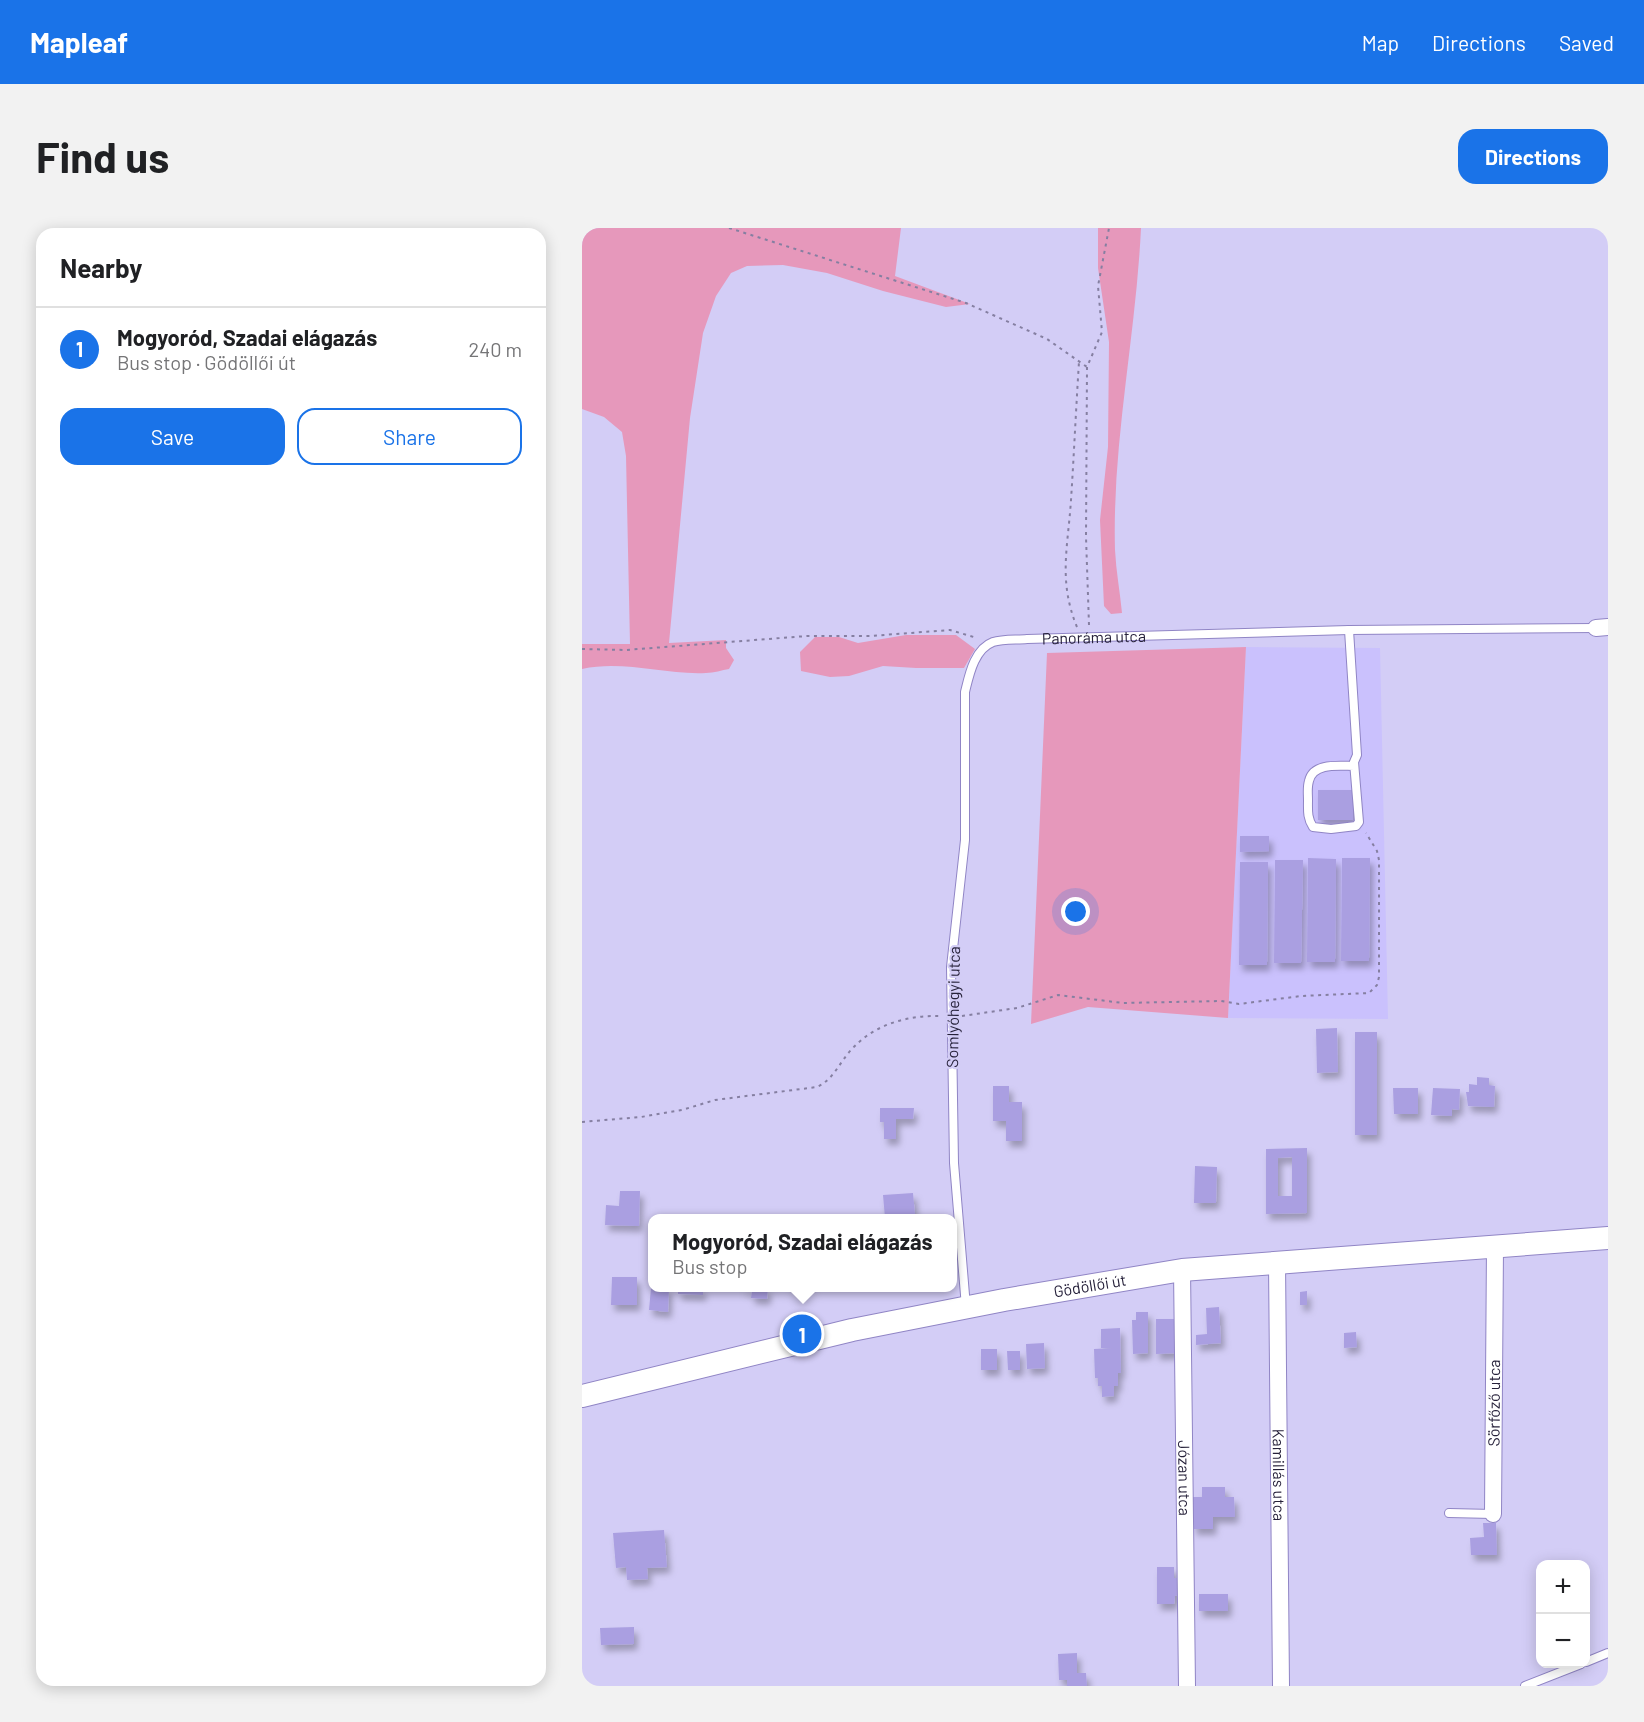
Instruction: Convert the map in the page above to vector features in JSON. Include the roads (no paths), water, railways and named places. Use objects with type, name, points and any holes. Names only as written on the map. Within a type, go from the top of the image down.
[{"type":"main road","name":"Gödöllői út","points":[[582,1396],[852,1329],[1182,1270],[1608,1238]]},
{"type":"street","name":"Sörfőző utca","points":[[1493,1514],[1496,1247]]},
{"type":"street","name":"Kamillás utca","points":[[1277,1263],[1278,1614],[1281,1686]]},
{"type":"street","name":"Józan utca","points":[[1182,1270],[1186,1686]]},
{"type":"lane","name":"Panoráma utca","points":[[992,643],[1027,639],[1349,630],[1602,628]]},
{"type":"lane","points":[[1349,630],[1357,755],[1354,766],[1358,824],[1347,828],[1313,827],[1308,820],[1309,780],[1313,773],[1332,765],[1354,766]]},
{"type":"lane","name":"Somlyóhegyi utca","points":[[966,1308],[954,1163],[951,967],[965,840],[965,692],[975,661],[992,643]]},
{"type":"lane","name":"Sörfőző utca","points":[[1449,1513],[1493,1514]]},
{"type":"lane","points":[[1590,1660],[1608,1653]]},
{"type":"lane","points":[[1525,1686],[1571,1668]]},
{"type":"place","name":"Mogyoród, Szadai elágazás","points":[[802,1334]]}]
